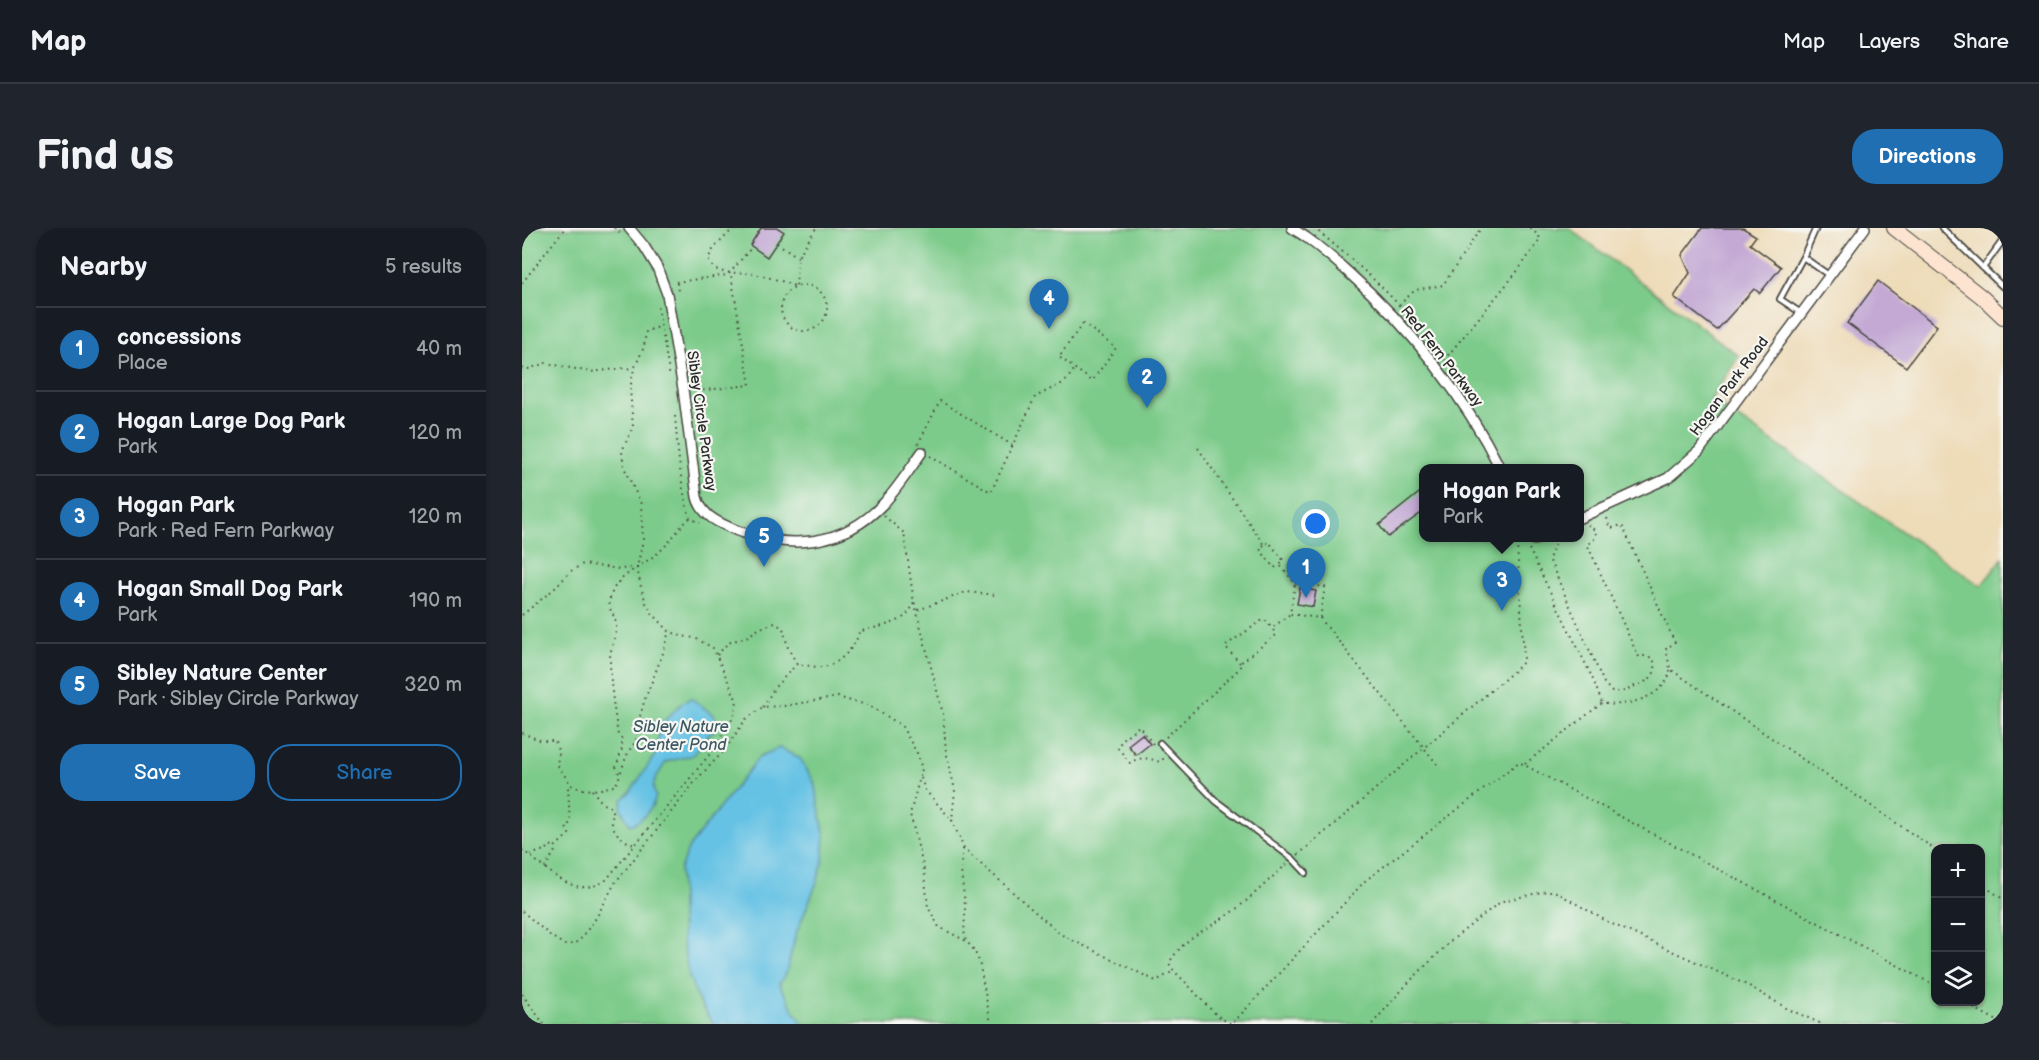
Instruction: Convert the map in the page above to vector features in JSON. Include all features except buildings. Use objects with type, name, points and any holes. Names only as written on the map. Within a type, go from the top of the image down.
[{"type":"main road","points":[[1894,228],[1982,297],[2003,317]]},
{"type":"main road","points":[[1910,240],[1919,228]]},
{"type":"street","name":"Sibley Circle Parkway","points":[[629,228],[651,256],[665,285],[698,497],[701,508],[709,516],[736,530],[772,541],[792,543],[824,539],[855,526],[874,512],[892,494],[922,452]]},
{"type":"street","name":"Red Fern Parkway","points":[[1292,228],[1331,257],[1375,297],[1409,333],[1475,424],[1498,464]]},
{"type":"street","name":"Hogan Park Road","points":[[1584,516],[1668,478],[1691,460],[1714,433],[1865,228]]},
{"type":"lane","points":[[1802,314],[1779,299],[1816,228]]},
{"type":"lane","points":[[1942,228],[2003,287]]},
{"type":"lane","points":[[1983,268],[2003,240]]},
{"type":"lane","points":[[1803,256],[1830,276]]},
{"type":"lane","points":[[1158,745],[1216,801],[1293,859],[1306,873]]},
{"type":"path","points":[[522,283],[565,228]]},
{"type":"path","points":[[614,228],[627,242]]},
{"type":"path","points":[[697,392],[750,385],[731,275],[714,268],[709,257],[734,228]]},
{"type":"path","points":[[796,287],[798,257],[816,228]]},
{"type":"path","points":[[1399,305],[1415,290],[1443,285],[1481,228]]},
{"type":"path","points":[[1436,368],[1516,273],[1540,240],[1530,228]]},
{"type":"path","points":[[777,243],[798,257]]},
{"type":"path","points":[[729,274],[752,247]]},
{"type":"path","points":[[678,297],[676,282],[729,274],[754,274],[796,287],[806,285],[825,296],[827,303],[826,318],[816,329],[802,332],[795,330],[784,320],[781,306],[783,299],[786,293],[796,287]]},
{"type":"path","points":[[658,302],[660,326],[672,386]]},
{"type":"path","points":[[1083,323],[1116,348],[1092,381],[1074,370],[1059,357],[1083,323]]},
{"type":"path","points":[[522,850],[559,880],[584,886],[596,886],[606,880],[714,748],[734,716],[737,701],[713,648],[702,641],[669,631],[646,603],[637,568],[643,540],[641,504],[624,467],[622,451],[633,427],[630,388],[634,369],[644,347],[646,331],[660,326]]},
{"type":"path","points":[[688,353],[697,392],[706,479]]},
{"type":"path","points":[[522,368],[528,369],[546,363],[585,372],[634,369]]},
{"type":"path","points":[[1012,445],[940,401],[922,452],[991,492],[1035,397],[1065,382],[1074,370]]},
{"type":"path","points":[[674,408],[679,470],[690,518]]},
{"type":"path","points":[[1198,448],[1264,545]]},
{"type":"path","points":[[876,518],[883,514],[904,533],[913,597],[943,714],[946,751],[955,790],[952,820],[963,849],[960,864],[965,911],[963,930],[966,941]]},
{"type":"path","points":[[1524,765],[1602,703],[1623,706],[1639,700],[1660,689],[1670,674],[1666,648],[1675,643],[1622,525],[1612,528],[1606,517]]},
{"type":"path","points":[[619,773],[616,768],[622,749],[622,739],[618,735],[612,702],[610,656],[616,623],[608,609],[614,587],[659,552],[680,526],[690,518]]},
{"type":"path","points":[[690,518],[706,526]]},
{"type":"path","points":[[1556,542],[1549,559],[1587,646],[1606,686],[1616,693],[1627,691],[1652,677],[1655,662],[1651,657],[1639,657],[1587,544],[1595,539],[1596,531],[1587,526],[1597,521]]},
{"type":"path","points":[[1269,542],[1284,561],[1274,568],[1260,549],[1264,545],[1269,542]]},
{"type":"path","points":[[1518,542],[1524,659],[1518,669],[1227,916],[1190,937],[1176,951],[1169,963],[1173,971],[1211,1010],[1232,1024],[1365,881],[1519,762],[1931,984]]},
{"type":"path","points":[[1534,542],[1602,703]]},
{"type":"path","points":[[522,615],[554,589],[571,571],[583,564],[619,569],[637,568]]},
{"type":"path","points":[[1280,564],[1295,583],[1325,587],[1320,618]]},
{"type":"path","points":[[1272,628],[1290,614],[1295,583]]},
{"type":"path","points":[[917,610],[966,592],[998,595]]},
{"type":"path","points":[[797,664],[823,667],[829,665],[855,645],[860,632],[900,620],[912,609],[913,597]]},
{"type":"path","points":[[1290,614],[1320,618],[1437,764]]},
{"type":"path","points":[[1158,745],[1240,668],[1240,663],[1276,635],[1264,619],[1225,646],[1240,663]]},
{"type":"path","points":[[717,655],[728,643],[775,623],[783,628],[788,648],[797,664]]},
{"type":"path","points":[[522,734],[542,741],[555,741],[559,754],[557,764],[571,785],[592,790],[615,786],[619,773],[636,742],[645,699],[669,631]]},
{"type":"path","points":[[522,910],[552,937],[565,945],[580,940],[615,883],[681,798],[721,754],[746,719],[763,707],[775,687],[797,664]]},
{"type":"path","points":[[1670,669],[1931,847]]},
{"type":"path","points":[[763,707],[838,697],[868,705],[901,725],[917,753],[922,769],[910,814],[924,870],[928,908],[939,927],[966,941],[974,950],[979,961],[991,1024]]},
{"type":"path","points":[[1139,726],[1158,745],[1163,759],[1160,762],[1143,758],[1130,763],[1118,748],[1122,740],[1139,726]]},
{"type":"path","points":[[714,748],[721,754]]},
{"type":"path","points":[[921,777],[925,790],[952,820],[964,849],[1060,934],[1156,981],[1173,971]]},
{"type":"path","points":[[545,868],[555,847],[568,834],[566,827],[570,823],[568,786],[571,785]]},
{"type":"path","points":[[592,790],[603,804],[611,807],[612,825],[622,840],[634,844]]},
{"type":"path","points":[[530,855],[547,849],[550,845],[555,847]]},
{"type":"path","points":[[1985,886],[2003,899]]},
{"type":"path","points":[[1372,1024],[1409,982],[1452,940],[1496,905],[1503,901],[1546,891],[1562,894],[1610,923],[1749,986],[1788,1009],[1822,1024]]},
{"type":"path","points":[[522,994],[544,1024]]},
{"type":"path","points":[[1971,1006],[2003,1023]]},
{"type":"green space","points":[[522,228],[1569,228],[1739,356],[1711,399],[1981,586],[2003,558],[2003,1024],[522,1024]]},
{"type":"water","name":"Sibley Nature Center Pond","points":[[691,698],[712,714],[720,724],[719,727],[708,735],[693,755],[666,762],[654,783],[656,796],[652,805],[643,818],[630,825],[621,809],[622,800],[631,791],[655,755],[661,724],[682,703]]},
{"type":"water","points":[[779,748],[800,758],[814,782],[825,837],[823,862],[817,882],[796,934],[786,974],[779,984],[804,1024],[713,1024],[698,1000],[689,976],[682,940],[680,869],[689,847],[760,756]]},
{"type":"place","name":"Hogan Small Dog Park","points":[[1049,329]]},
{"type":"place","name":"Hogan Large Dog Park","points":[[1147,408]]},
{"type":"place","name":"Sibley Nature Center","points":[[764,567]]},
{"type":"place","name":"concessions","points":[[1306,598]]},
{"type":"place","name":"Hogan Park","points":[[1502,611]]}]
